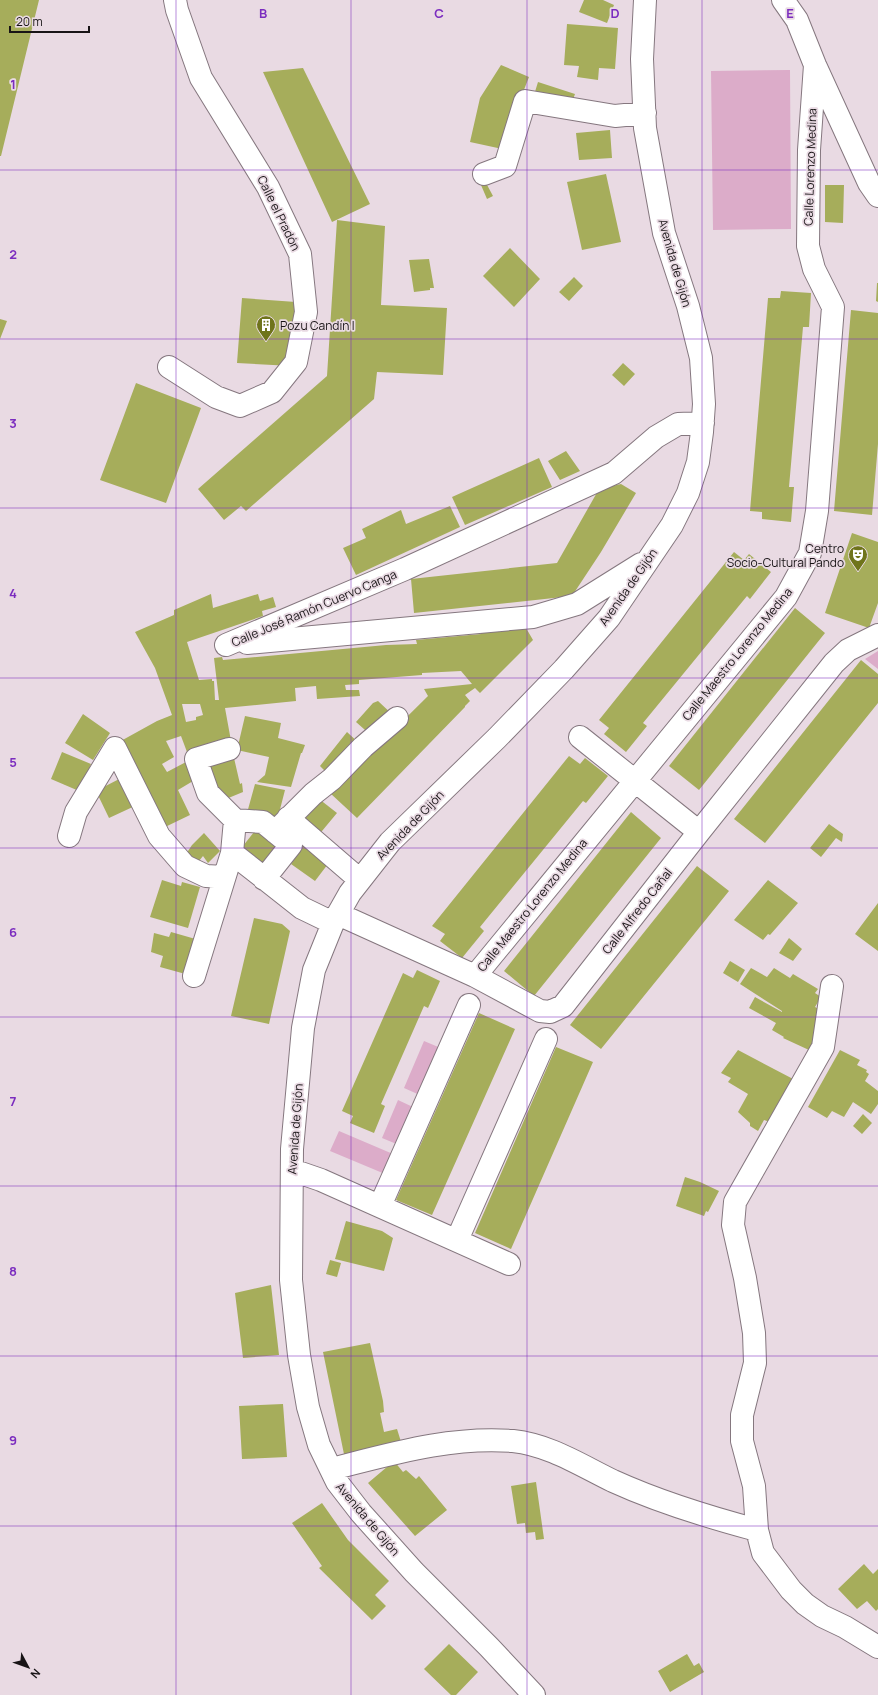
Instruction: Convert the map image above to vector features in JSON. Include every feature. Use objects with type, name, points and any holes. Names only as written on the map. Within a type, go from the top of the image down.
[{"type":"street","name":"Calle el Pradón","points":[[169,367],[216,397],[240,406],[272,392],[296,362],[306,312],[300,254],[268,187],[201,78],[175,0]]},
{"type":"street","name":"Avenida de Gijón","points":[[534,1695],[489,1647],[414,1572],[360,1513],[337,1482],[319,1445],[308,1407],[299,1355],[291,1280],[292,1170],[303,1028],[314,970],[335,919],[350,892],[390,842],[497,738],[564,669],[609,618],[672,525],[688,493],[698,462],[704,404],[701,358],[688,306],[664,233],[646,128],[642,59],[645,0]]},
{"type":"street","points":[[783,0],[797,20],[815,65],[869,183],[878,196]]},
{"type":"street","name":"Calle Lorenzo Medina","points":[[814,269],[808,246],[809,150],[815,65]]},
{"type":"street","points":[[484,174],[505,166],[526,101],[615,116],[645,113]]},
{"type":"street","name":"Calle Maestro Lorenzo Medina","points":[[475,976],[786,597],[810,553],[817,510],[833,307],[814,269]]},
{"type":"street","name":"Calle José Ramón Cuervo Canga","points":[[648,560],[577,604],[533,617],[226,645],[405,569],[614,473],[656,437],[678,424],[703,423]]},
{"type":"street","name":"Calle Alfredo Cañal","points":[[232,853],[302,908],[335,919],[475,976],[540,1011],[550,1012],[563,1006],[834,663],[848,650],[878,635]]},
{"type":"street","points":[[282,825],[312,794],[397,718]]},
{"type":"street","points":[[580,737],[699,832]]},
{"type":"street","points":[[69,836],[76,812],[114,748],[158,836],[185,866],[206,876],[224,877]]},
{"type":"street","points":[[229,749],[196,759],[208,793],[234,820],[282,825],[360,880]]},
{"type":"street","points":[[194,976],[232,853],[234,820]]},
{"type":"street","points":[[264,879],[291,845],[282,825]]},
{"type":"street","points":[[832,986],[823,1047],[734,1202],[733,1225],[745,1278],[754,1333],[755,1363],[742,1415],[742,1441],[754,1486],[757,1530],[763,1553],[791,1590],[805,1604],[822,1616],[878,1647]]},
{"type":"street","points":[[380,1206],[469,1005]]},
{"type":"street","points":[[457,1240],[546,1039]]},
{"type":"street","points":[[292,1170],[321,1180],[509,1264]]},
{"type":"street","points":[[331,1469],[434,1444],[464,1441],[513,1441],[547,1448],[636,1490],[714,1518],[757,1530]]},
{"type":"shaded area","points":[[790,70],[791,229],[713,230],[711,71]]},
{"type":"shaded area","points":[[878,651],[878,669],[865,659]]},
{"type":"shaded area","points":[[424,1041],[443,1049],[422,1096],[404,1088]]},
{"type":"shaded area","points":[[398,1100],[415,1108],[399,1145],[382,1138]]},
{"type":"shaded area","points":[[339,1131],[393,1154],[385,1174],[330,1151]]},
{"type":"building","points":[[0,0],[39,0],[1,156],[0,156]]},
{"type":"building","points":[[584,0],[603,0],[614,5],[607,23],[579,12]]},
{"type":"building","points":[[567,24],[618,28],[615,69],[599,68],[598,80],[577,77],[579,66],[564,65]]},
{"type":"building","points":[[501,65],[529,77],[516,110],[507,150],[470,142],[480,98]]},
{"type":"building","points":[[303,68],[370,204],[332,222],[263,72]]},
{"type":"building","points":[[538,82],[575,94],[571,105],[534,95]]},
{"type":"building","points":[[610,130],[612,158],[579,160],[576,133]]},
{"type":"building","points":[[606,174],[621,242],[582,250],[567,182]]},
{"type":"building","points":[[486,183],[493,196],[487,199],[481,185]]},
{"type":"building","points":[[825,185],[844,185],[843,223],[825,222]]},
{"type":"building","points":[[337,220],[385,226],[381,305],[447,308],[443,375],[377,372],[374,399],[246,511],[241,506],[224,520],[198,489],[327,376]]},
{"type":"building","points":[[510,248],[540,279],[514,307],[483,276]]},
{"type":"building","points":[[429,259],[434,288],[414,292],[409,260]]},
{"type":"building","points":[[574,277],[583,286],[569,301],[559,292]]},
{"type":"building","points":[[878,283],[878,302],[876,301]]},
{"type":"building","points":[[781,291],[811,293],[809,327],[803,327],[789,487],[794,487],[791,522],[762,519],[762,512],[750,511],[768,298],[780,298]]},
{"type":"building","name":"Pozu Candín I","points":[[242,298],[296,302],[292,366],[237,363]]},
{"type":"building","points":[[851,310],[878,313],[878,444],[872,515],[834,511]]},
{"type":"building","points":[[0,319],[7,321],[0,339]]},
{"type":"building","points":[[623,363],[635,374],[624,386],[612,375]]},
{"type":"building","points":[[136,383],[201,408],[166,503],[100,480]]},
{"type":"building","points":[[566,451],[580,471],[560,480],[548,461]]},
{"type":"building","points":[[539,458],[552,487],[465,525],[452,497]]},
{"type":"building","points":[[621,484],[636,493],[601,552],[572,596],[414,613],[411,579],[557,563],[599,489]]},
{"type":"building","points":[[450,506],[460,527],[356,575],[343,548],[366,538],[362,529],[401,510],[406,524]]},
{"type":"building","name":"Centro Socio-Cultural Pando","points":[[852,533],[878,542],[878,603],[869,628],[825,613]]},
{"type":"building","points":[[734,552],[744,560],[749,554],[771,572],[750,599],[747,596],[643,723],[647,726],[626,752],[604,734],[609,728],[599,720]]},
{"type":"building","points":[[211,594],[213,608],[258,594],[260,601],[273,597],[276,607],[262,611],[263,616],[187,642],[199,680],[212,679],[212,681],[214,681],[215,700],[219,700],[214,658],[222,657],[223,660],[386,645],[417,644],[416,640],[526,628],[533,640],[480,693],[475,688],[465,695],[470,701],[465,707],[357,818],[330,793],[428,696],[424,689],[472,684],[461,671],[422,673],[422,675],[359,680],[359,684],[345,685],[346,690],[359,690],[360,696],[317,699],[316,686],[295,688],[296,701],[225,708],[231,741],[187,752],[181,736],[166,741],[174,757],[162,764],[167,772],[186,762],[193,781],[178,790],[190,815],[163,828],[119,742],[157,721],[172,715],[155,668],[135,632],[174,615],[174,610]],"holes":[[[182,704],[200,704],[203,715],[196,717],[196,720],[186,722]]]},
{"type":"building","points":[[795,608],[825,633],[699,790],[669,766]]},
{"type":"building","points":[[861,660],[878,674],[878,703],[765,843],[734,819]]},
{"type":"building","points":[[378,701],[394,716],[373,737],[356,722],[373,703]]},
{"type":"building","points":[[83,714],[110,733],[93,760],[65,743]]},
{"type":"building","points":[[245,716],[281,723],[278,738],[305,745],[301,753],[291,787],[257,782],[265,775],[269,757],[237,750]]},
{"type":"building","points":[[347,732],[361,745],[330,776],[320,766]]},
{"type":"building","points":[[62,752],[91,764],[79,791],[51,779]]},
{"type":"building","points":[[569,756],[580,764],[585,758],[608,776],[586,803],[583,801],[480,927],[484,931],[462,958],[440,941],[445,934],[432,926]]},
{"type":"building","points":[[234,758],[240,784],[242,783],[243,792],[226,799],[210,792],[204,763]]},
{"type":"building","points":[[123,777],[137,805],[109,818],[96,791]]},
{"type":"building","points":[[255,784],[285,790],[277,821],[247,813]]},
{"type":"building","points":[[314,795],[337,813],[317,837],[294,817]]},
{"type":"building","points":[[631,812],[661,838],[534,996],[504,971]]},
{"type":"building","points":[[829,824],[843,834],[842,842],[836,838],[821,857],[810,848]]},
{"type":"building","points":[[258,827],[284,849],[266,873],[239,851]]},
{"type":"building","points":[[204,833],[220,851],[208,863],[203,856],[199,861],[186,854],[192,845]]},
{"type":"building","points":[[302,836],[331,860],[315,881],[291,864],[298,854],[291,849]]},
{"type":"building","points":[[697,866],[729,891],[601,1049],[570,1025]]},
{"type":"building","points":[[162,880],[181,886],[182,882],[200,887],[188,928],[150,917]]},
{"type":"building","points":[[768,880],[798,903],[770,935],[768,934],[763,940],[734,920]]},
{"type":"building","points":[[878,903],[878,951],[855,934]]},
{"type":"building","points":[[254,918],[282,924],[290,931],[269,1024],[231,1016]]},
{"type":"building","points":[[171,932],[199,940],[189,975],[160,967],[163,956],[151,952],[154,933],[169,937]]},
{"type":"building","points":[[789,938],[802,949],[793,961],[779,953]]},
{"type":"building","points":[[730,961],[745,970],[738,982],[723,973]]},
{"type":"building","points":[[751,968],[767,977],[774,968],[790,978],[793,974],[818,989],[815,993],[821,997],[815,1007],[821,1010],[817,1030],[809,1050],[783,1038],[784,1037],[772,1030],[776,1023],[749,1008],[755,997],[782,1012],[740,984]]},
{"type":"building","points":[[417,970],[440,981],[428,1008],[424,1006],[381,1104],[385,1106],[374,1133],[350,1123],[353,1116],[342,1111],[403,973],[413,978]]},
{"type":"building","points":[[479,1013],[515,1029],[432,1215],[396,1200]]},
{"type":"building","points":[[556,1047],[593,1062],[511,1249],[475,1233]]},
{"type":"building","points":[[738,1050],[795,1080],[770,1122],[764,1120],[758,1131],[750,1126],[750,1123],[738,1112],[748,1094],[728,1082],[731,1078],[721,1073]]},
{"type":"building","points":[[840,1050],[860,1060],[857,1065],[867,1070],[866,1072],[869,1074],[865,1081],[878,1091],[878,1104],[871,1114],[853,1102],[844,1117],[832,1111],[827,1118],[808,1107]]},
{"type":"building","points":[[863,1114],[872,1123],[862,1134],[853,1126]]},
{"type":"building","points":[[685,1177],[719,1191],[708,1212],[706,1211],[704,1216],[676,1206]]},
{"type":"building","points":[[346,1221],[382,1231],[393,1238],[384,1271],[335,1259]]},
{"type":"building","points":[[330,1260],[341,1263],[337,1277],[326,1274]]},
{"type":"building","points":[[271,1285],[279,1355],[243,1358],[235,1293]]},
{"type":"building","points":[[370,1343],[383,1401],[384,1412],[380,1413],[384,1432],[397,1429],[402,1445],[345,1459],[323,1352]]},
{"type":"building","points":[[283,1404],[287,1457],[242,1459],[239,1406]]},
{"type":"building","points":[[394,1461],[403,1472],[406,1470],[416,1479],[419,1476],[447,1510],[415,1536],[368,1483]]},
{"type":"building","points":[[536,1482],[544,1539],[536,1540],[535,1532],[526,1533],[525,1523],[517,1524],[511,1486]]},
{"type":"building","points":[[322,1503],[348,1540],[389,1581],[375,1595],[386,1606],[372,1620],[319,1568],[322,1566],[292,1523]]},
{"type":"building","points":[[864,1564],[873,1574],[878,1569],[878,1609],[876,1611],[867,1601],[857,1609],[838,1589]]},
{"type":"building","points":[[449,1644],[478,1672],[456,1695],[451,1695],[424,1669]]},
{"type":"building","points":[[687,1654],[694,1666],[699,1663],[704,1672],[670,1692],[658,1671]]},
{"type":"place","name":"Pozu Candín I","points":[[266,342]]},
{"type":"place","name":"Centro Socio-Cultural Pando","points":[[858,572]]}]
